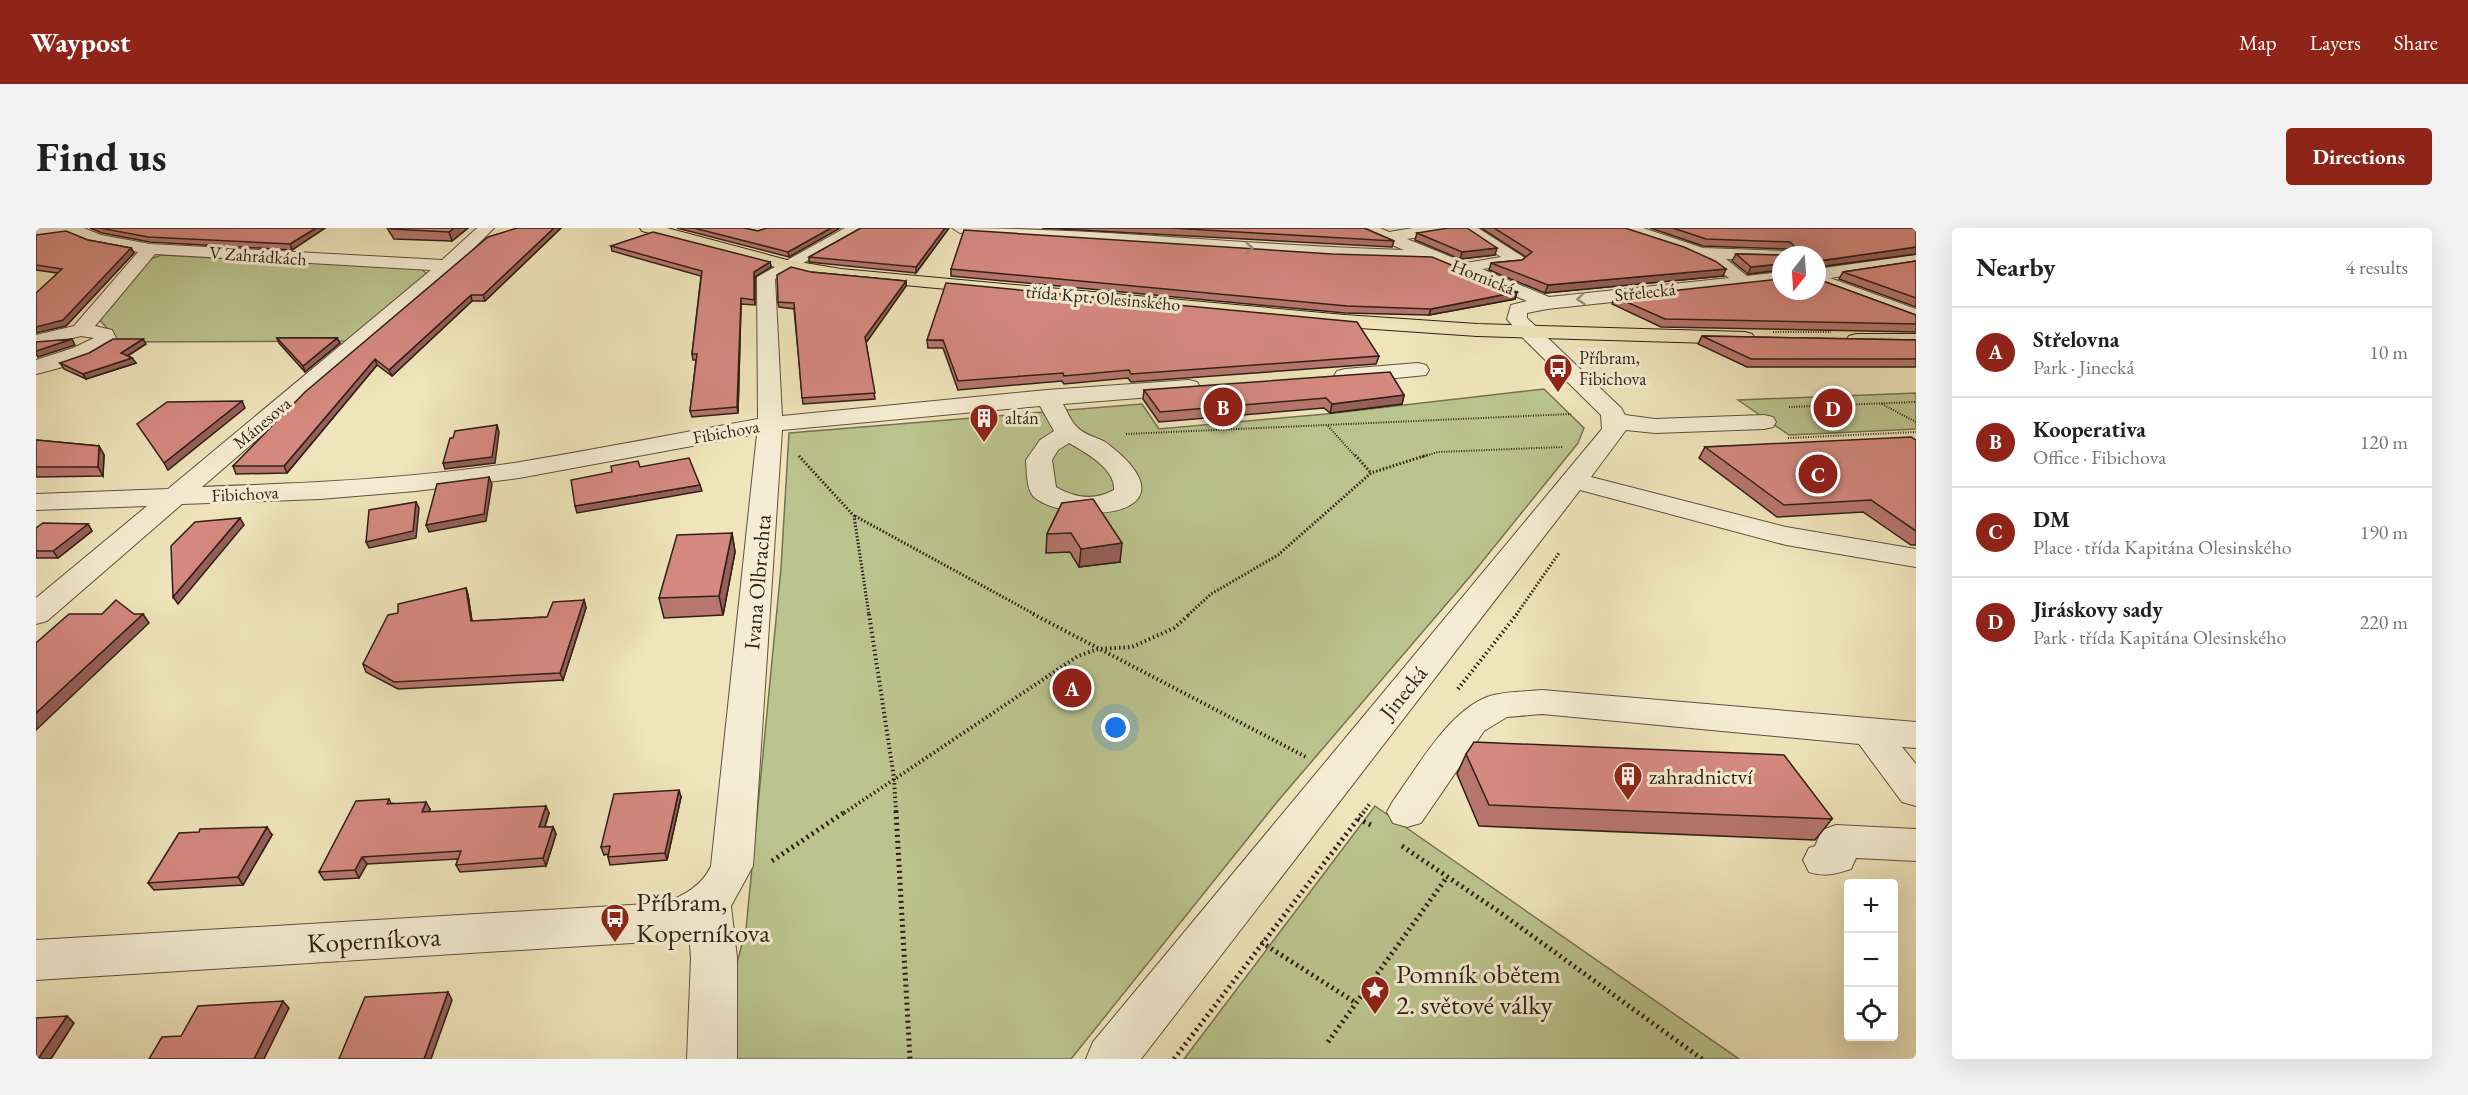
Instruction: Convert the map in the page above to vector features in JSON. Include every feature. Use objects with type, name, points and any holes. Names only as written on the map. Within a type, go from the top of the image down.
[{"type":"main road","name":"třída Kpt. Olesinského","points":[[648,228],[786,265],[841,274],[1345,321],[1528,333],[1767,339]]},
{"type":"main road","points":[[1836,339],[1916,340]]},
{"type":"street","name":"V Zahrádkách","points":[[73,228],[97,239],[150,249],[446,266]]},
{"type":"street","points":[[36,233],[73,228]]},
{"type":"street","name":"Mánesova","points":[[36,614],[446,266],[486,228]]},
{"type":"street","points":[[786,265],[857,228]]},
{"type":"street","points":[[960,228],[1369,254],[1434,256]]},
{"type":"street","name":"Hornická","points":[[1366,228],[1547,303]]},
{"type":"street","points":[[1369,254],[1393,240],[1445,228]]},
{"type":"street","points":[[1457,266],[1519,260],[1466,228]]},
{"type":"street","points":[[1625,228],[1693,250],[1738,276],[1743,282]]},
{"type":"street","points":[[1688,228],[1693,250]]},
{"type":"street","points":[[81,330],[150,249]]},
{"type":"street","points":[[1693,250],[1772,254]]},
{"type":"street","points":[[1826,256],[1912,261]]},
{"type":"street","points":[[1826,273],[1912,261]]},
{"type":"street","name":"Ivana Olbrachta","points":[[709,903],[726,881],[732,866],[770,424],[766,277],[786,265]]},
{"type":"street","name":"Střelecká","points":[[1547,303],[1772,279]]},
{"type":"street","points":[[1826,282],[1916,316]]},
{"type":"street","name":"Hornická","points":[[1528,333],[1517,320],[1518,309],[1547,303]]},
{"type":"street","points":[[36,341],[81,330],[105,334],[106,340],[81,353],[36,367]]},
{"type":"street","points":[[1528,333],[1613,413],[1590,449]]},
{"type":"street","points":[[1322,377],[1418,370]]},
{"type":"street","name":"Fibichova","points":[[36,502],[332,490],[507,472],[770,424],[1047,397],[1214,385]]},
{"type":"street","points":[[1047,397],[1068,433]]},
{"type":"street","points":[[1590,449],[1655,426],[1764,422]]},
{"type":"street","points":[[1590,449],[1780,536],[1869,553],[1916,558]]},
{"type":"street","name":"Jinecká","points":[[1111,1059],[1338,774],[1590,449]]},
{"type":"street","points":[[1399,826],[1471,722],[1499,706],[1542,702],[1916,735]]},
{"type":"street","points":[[1870,732],[1916,792]]},
{"type":"street","points":[[1824,860],[1836,857],[1836,841],[1916,845]]},
{"type":"street","points":[[709,903],[714,958],[712,1059]]},
{"type":"street","name":"Koperníkova","points":[[36,960],[664,922],[709,903]]},
{"type":"path","points":[[1882,404],[1916,422]]},
{"type":"path","points":[[1068,433],[1141,434],[1576,414]]},
{"type":"path","points":[[770,424],[854,516],[1098,649],[1338,774]]},
{"type":"path","points":[[1327,425],[1371,473]]},
{"type":"path","points":[[767,864],[1078,656],[1098,649],[1132,647],[1174,628],[1211,594],[1278,555],[1371,473],[1438,452],[1590,449]]},
{"type":"path","points":[[854,516],[894,778],[910,1059]]},
{"type":"path","points":[[1358,819],[1373,826]]},
{"type":"path","points":[[1399,826],[1447,877],[1702,1059]]},
{"type":"path","points":[[1328,1042],[1447,877]]},
{"type":"path","points":[[1262,942],[1356,1003]]},
{"type":"green space","points":[[162,255],[421,269],[426,273],[425,277],[348,341],[119,342],[99,319],[147,260]]},
{"type":"green space","points":[[1544,389],[1584,428],[1578,443],[1473,573],[1277,802],[1071,1059],[725,1059],[730,989],[746,929],[781,568],[789,433],[1142,404],[1159,429],[1326,414]]},
{"type":"green space","points":[[1916,393],[1916,429],[1789,435],[1738,400]]},
{"type":"green space","points":[[1375,806],[1739,1059],[1184,1059]]},
{"type":"building","points":[[100,228],[316,228],[290,244],[148,237]]},
{"type":"building","points":[[390,228],[454,228],[449,232]]},
{"type":"building","points":[[517,228],[554,228],[483,295],[471,295],[389,370],[375,359],[284,466],[233,466],[305,392],[488,237]]},
{"type":"building","points":[[694,228],[744,228],[758,231],[767,228],[831,228],[788,252]]},
{"type":"building","points":[[861,228],[945,228],[916,267],[809,257]]},
{"type":"building","points":[[1171,228],[1364,228],[1394,241]]},
{"type":"building","points":[[1448,228],[1467,228],[1497,248],[1462,252],[1417,233]]},
{"type":"building","points":[[1494,228],[1625,228],[1684,247],[1715,261],[1726,269],[1548,285],[1491,263],[1522,260],[1532,252]]},
{"type":"building","points":[[1673,228],[1916,228],[1916,247],[1826,260],[1826,246],[1794,246],[1790,242],[1706,239]]},
{"type":"building","points":[[964,230],[1332,254],[1432,257],[1517,292],[1431,309],[1347,306],[951,269]]},
{"type":"building","points":[[66,231],[88,240],[131,248],[63,320],[36,327],[36,293],[62,269],[36,265],[36,235]]},
{"type":"building","points":[[653,232],[770,262],[754,272],[754,300],[741,298],[737,407],[690,411],[697,354],[692,354],[702,271],[611,246]]},
{"type":"building","points":[[1736,254],[1772,255],[1772,265],[1751,267]]},
{"type":"building","points":[[1916,261],[1916,298],[1843,272]]},
{"type":"building","points":[[791,267],[811,272],[906,281],[865,337],[875,393],[802,398],[794,303],[778,302],[777,275]]},
{"type":"building","points":[[1772,280],[1772,300],[1826,300],[1826,282],[1916,315],[1916,324],[1665,319],[1615,297]]},
{"type":"building","points":[[946,283],[1357,322],[1379,356],[1131,374],[1129,370],[1064,376],[1063,373],[958,381],[943,340],[927,340]]},
{"type":"building","points":[[1702,336],[1916,340],[1916,359],[1751,359]]},
{"type":"building","points":[[277,338],[337,338],[303,366]]},
{"type":"building","points":[[72,339],[36,351],[36,342]]},
{"type":"building","points":[[113,339],[143,339],[121,353],[132,358],[83,374],[60,363],[89,353]]},
{"type":"building","points":[[1390,372],[1404,395],[1332,404],[1326,398],[1160,412],[1144,390]]},
{"type":"building","points":[[242,401],[164,463],[137,424],[167,402]]},
{"type":"building","points":[[497,425],[492,457],[443,463],[450,438],[453,438],[455,431]]},
{"type":"building","points":[[1911,437],[1916,440],[1916,531],[1871,500],[1784,505],[1705,447]]},
{"type":"building","points":[[36,440],[99,446],[98,467],[36,467]]},
{"type":"building","points":[[689,458],[700,485],[575,506],[571,480],[612,472],[611,466],[638,461],[640,467]]},
{"type":"building","points":[[489,477],[484,514],[426,525],[437,484]]},
{"type":"building","points":[[1093,499],[1122,543],[1081,549],[1071,533],[1047,534],[1062,503]]},
{"type":"building","points":[[416,502],[413,531],[366,542],[369,510]]},
{"type":"building","points":[[240,518],[173,597],[171,546],[195,522]]},
{"type":"building","points":[[43,523],[88,524],[53,551],[36,551],[36,528]]},
{"type":"building","points":[[732,533],[719,596],[659,598],[677,535]]},
{"type":"building","points":[[466,588],[471,621],[547,617],[553,602],[584,600],[560,673],[394,682],[363,664],[388,615],[398,613],[398,604]]},
{"type":"building","points":[[116,600],[134,614],[143,614],[36,713],[36,643],[69,614],[102,614]]},
{"type":"building","name":"zahradnictví","points":[[1474,742],[1784,755],[1832,819],[1489,805],[1466,754]]},
{"type":"building","points":[[679,790],[665,853],[608,857],[610,846],[601,847],[614,794]]},
{"type":"building","points":[[389,799],[387,804],[426,802],[422,812],[546,806],[539,827],[553,827],[543,858],[456,865],[461,851],[362,857],[355,870],[319,872],[356,801]]},
{"type":"building","points":[[267,827],[238,877],[148,883],[179,833],[199,832],[200,829]]},
{"type":"building","points":[[448,992],[424,1059],[339,1059],[365,997]]},
{"type":"building","points":[[283,1001],[254,1059],[149,1059],[162,1037],[181,1036],[198,1006]]},
{"type":"building","points":[[67,1016],[38,1059],[36,1059],[36,1018]]},
{"type":"place","name":"Příbram, Fibichova","points":[[1558,394]]},
{"type":"place","name":"Kooperativa","points":[[1223,407]]},
{"type":"place","name":"Jiráskovy sady","points":[[1833,408]]},
{"type":"place","name":"altán","points":[[984,444]]},
{"type":"place","name":"DM","points":[[1818,474]]},
{"type":"place","name":"Střelovna","points":[[1072,688]]},
{"type":"place","name":"zahradnictví","points":[[1628,802]]},
{"type":"place","name":"Příbram, Koperníkova","points":[[615,944]]},
{"type":"place","name":"Pomník obětem 2. světové války","points":[[1375,1016]]}]
